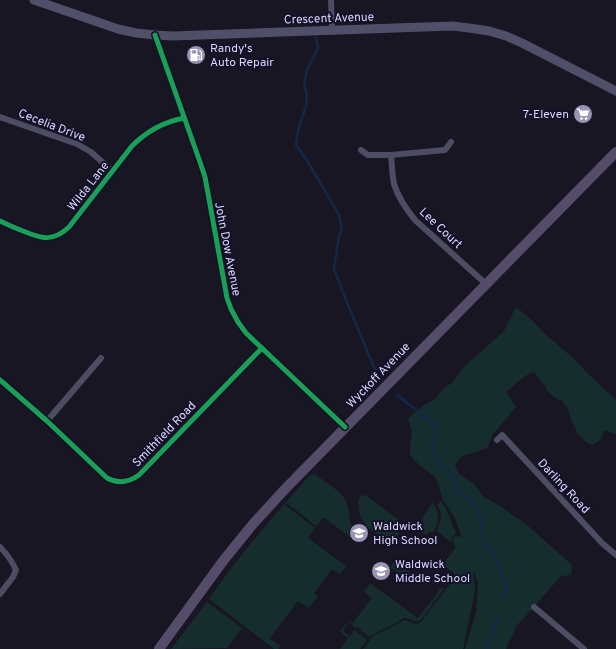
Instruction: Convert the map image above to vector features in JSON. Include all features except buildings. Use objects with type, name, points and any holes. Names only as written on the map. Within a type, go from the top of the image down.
[{"type":"main road","name":"Crescent Avenue","points":[[34,0],[118,29],[155,35],[173,36],[452,26],[489,31],[522,43],[616,91]]},
{"type":"main road","name":"Wyckoff Avenue","points":[[159,649],[223,561],[253,524],[286,488],[616,152]]},
{"type":"street","points":[[331,0],[332,30]]},
{"type":"street","name":"John Dow Avenue","points":[[155,35],[205,177],[227,298],[231,309],[246,333],[345,427]]},
{"type":"street","name":"Cecelia Drive","points":[[0,117],[77,144],[91,152],[112,172]]},
{"type":"street","name":"Wilda Lane","points":[[0,222],[39,237],[47,238],[62,233],[69,227],[132,146],[152,130],[163,124],[184,118]]},
{"type":"street","points":[[361,150],[368,155],[390,155],[446,150],[452,142]]},
{"type":"street","name":"Lee Court","points":[[390,155],[394,183],[400,199],[406,209],[415,220],[486,284]]},
{"type":"street","name":"Smithfield Road","points":[[0,380],[47,421],[107,478],[113,481],[121,482],[127,481],[139,475],[262,348]]},
{"type":"street","points":[[47,421],[101,358]]},
{"type":"street","name":"Darling Road","points":[[497,440],[502,435],[602,543],[616,555]]},
{"type":"street","points":[[0,547],[6,553],[16,570],[13,577],[0,594]]},
{"type":"street","points":[[534,607],[584,649]]},
{"type":"green space","points":[[516,307],[531,319],[545,334],[574,359],[616,400],[616,434],[605,430],[600,440],[593,445],[587,443],[578,434],[568,409],[561,399],[558,400],[547,391],[534,372],[525,376],[506,392],[516,407],[492,435],[488,447],[462,456],[455,465],[459,474],[473,483],[484,497],[527,525],[572,565],[571,575],[561,576],[517,625],[506,649],[465,649],[476,612],[478,583],[473,569],[475,591],[463,649],[363,649],[374,635],[404,620],[416,624],[421,622],[453,580],[454,573],[443,565],[455,548],[453,538],[456,536],[462,537],[455,518],[443,500],[436,478],[418,464],[410,455],[412,432],[408,418],[423,406],[434,400],[444,388],[452,383],[463,368],[504,331]]},
{"type":"green space","points":[[314,474],[341,494],[345,499],[352,529],[357,538],[357,542],[323,517],[308,538],[346,566],[340,574],[332,569],[314,593],[318,596],[309,608],[298,601],[270,638],[280,646],[278,649],[274,649],[209,599],[245,551],[309,476]],"holes":[[[287,503],[316,526],[315,528],[285,505]]]},
{"type":"green space","points":[[363,495],[367,496],[399,520],[400,530],[398,535],[390,539],[383,538],[367,527],[360,516],[358,501]]},
{"type":"green space","points":[[441,501],[446,509],[456,534],[452,537],[451,542],[437,531],[441,518],[437,505]]},
{"type":"green space","points":[[432,503],[438,514],[438,522],[432,533],[429,531],[426,535],[419,530],[422,526],[423,517]]},
{"type":"green space","points":[[394,561],[412,574],[410,577],[412,579],[410,582],[390,567]]},
{"type":"green space","points":[[370,583],[418,618],[441,588],[444,589],[420,621],[404,618],[370,637],[348,621],[349,620],[353,623],[372,598],[364,592]]},
{"type":"green space","points":[[207,602],[242,628],[227,648],[171,649]]},
{"type":"green space","points":[[346,624],[347,625],[343,631],[350,636],[354,630],[367,640],[360,649],[340,649],[348,638],[340,631]]},
{"type":"waterway","points":[[316,38],[318,48],[307,70],[304,83],[307,95],[306,106],[298,131],[296,145],[308,162],[339,215],[342,227],[338,241],[334,269],[376,372]]},
{"type":"waterway","points":[[397,395],[436,425],[438,433],[431,447],[440,464],[452,476],[456,489],[474,503],[481,519],[484,541],[496,558],[507,589],[504,601]]},
{"type":"waterway","points":[[487,649],[498,616]]},
{"type":"cycle path","points":[[155,35],[205,177],[227,298],[231,309],[246,333],[345,427]]},
{"type":"cycle path","points":[[0,221],[36,236],[47,238],[58,235],[69,227],[132,146],[162,125],[184,118]]},
{"type":"cycle path","points":[[0,380],[47,421],[107,478],[123,482],[131,480],[139,475],[262,348]]},
{"type":"place","name":"Randy's Auto Repair","points":[[196,55]]},
{"type":"place","name":"7-Eleven","points":[[583,114]]},
{"type":"place","name":"Waldwick High School","points":[[359,533]]},
{"type":"place","name":"Waldwick Middle School","points":[[381,571]]}]
